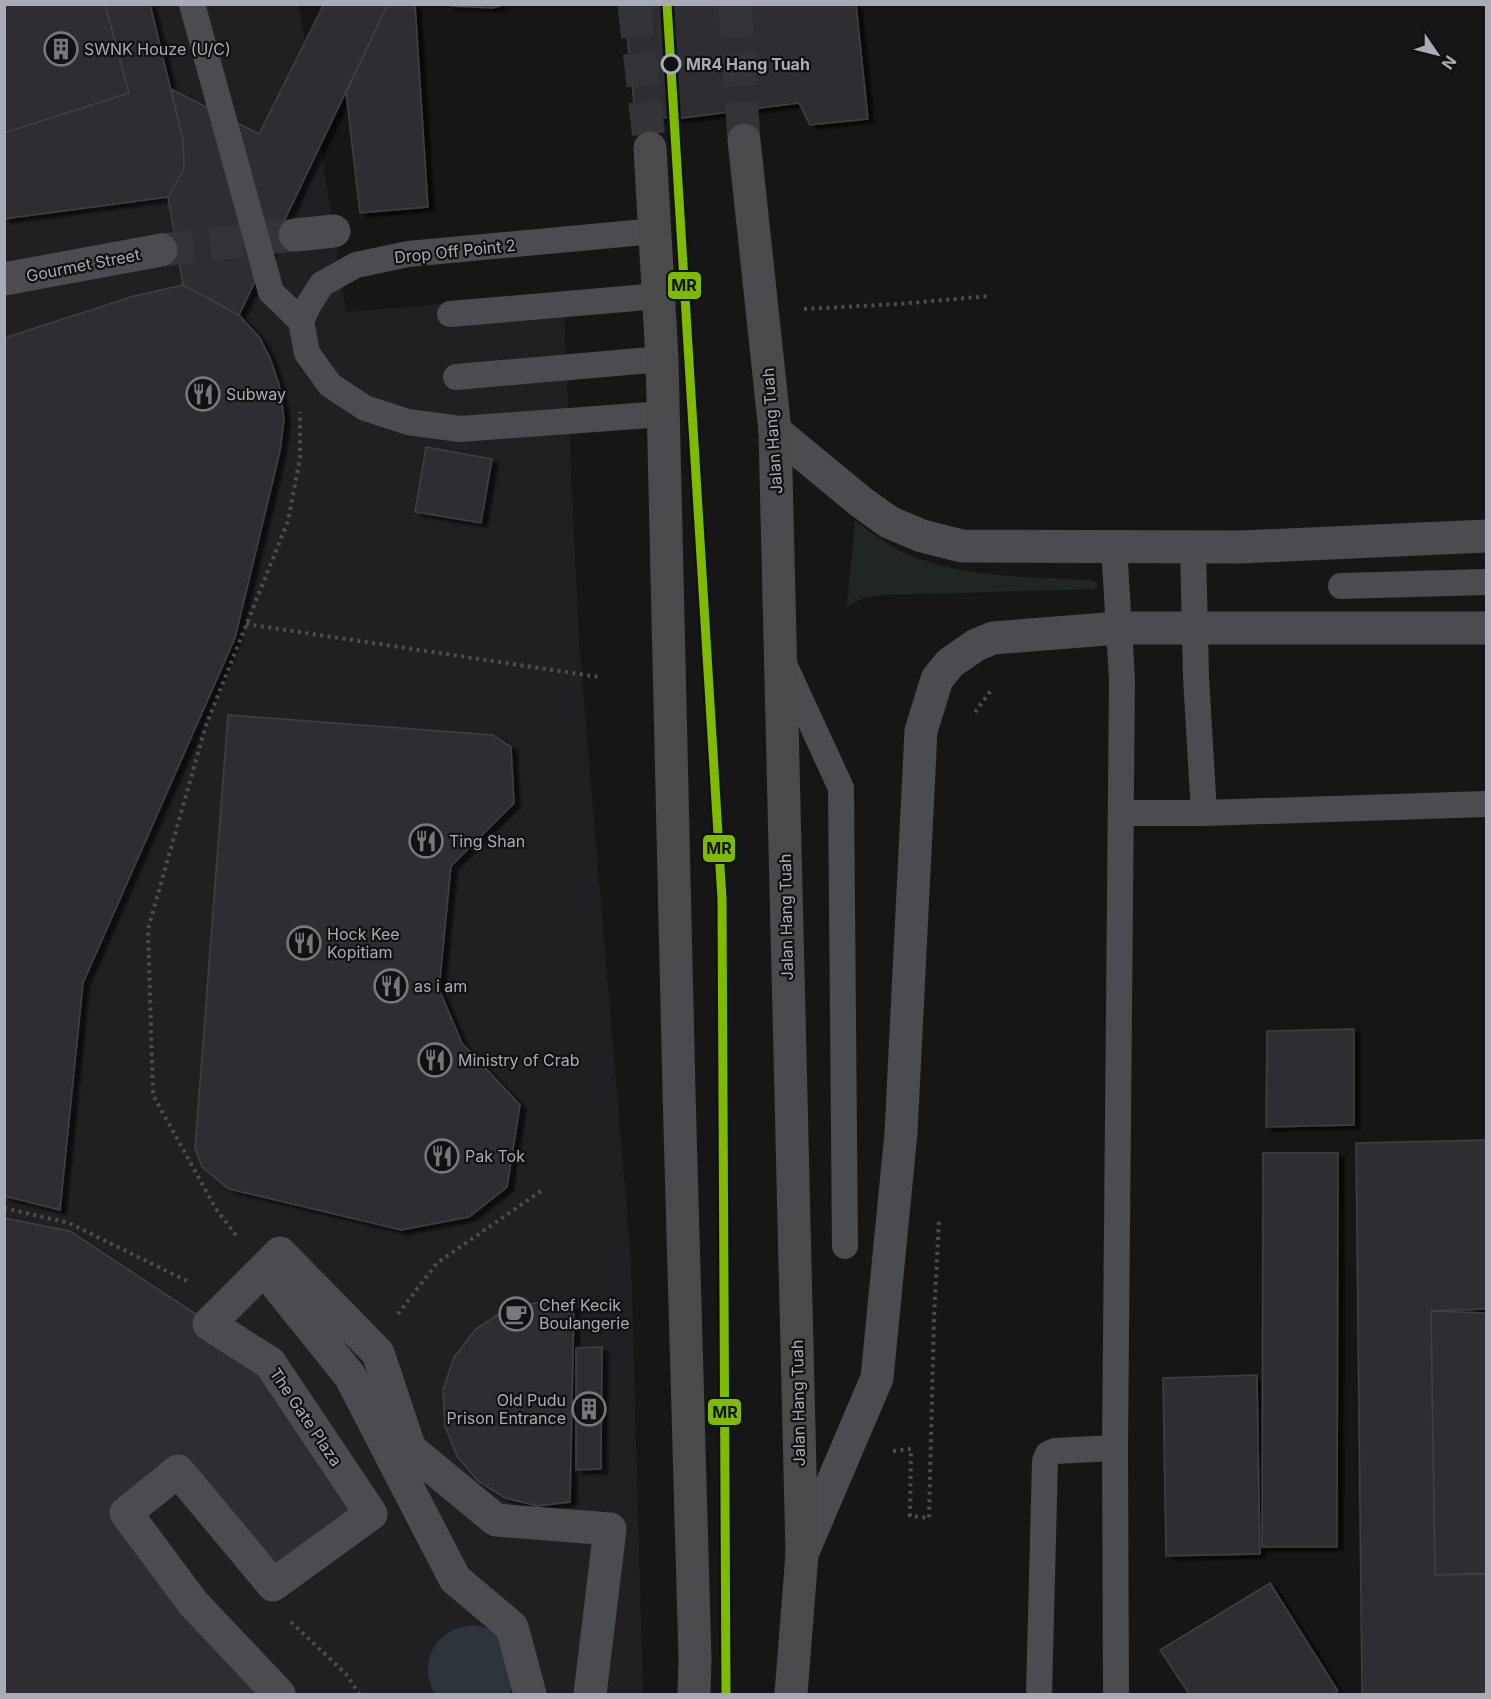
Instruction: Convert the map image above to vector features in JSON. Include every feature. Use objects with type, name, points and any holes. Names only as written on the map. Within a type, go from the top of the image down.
[{"type":"main road","name":"Jalan Hang Tuah","points":[[744,140],[775,431],[802,1554],[791,1695]]},
{"type":"main road","points":[[650,148],[662,359],[695,1659],[694,1695]]},
{"type":"main road","points":[[677,1695],[695,1659]]},
{"type":"street","points":[[295,235],[334,231]]},
{"type":"street","name":"Gourmet Street","points":[[4,279],[160,250]]},
{"type":"street","points":[[775,431],[861,502],[889,522],[922,536],[972,547],[1240,547],[1486,536]]},
{"type":"street","points":[[802,1554],[877,1377],[901,1132],[921,730],[937,679],[950,663],[976,645],[993,638],[1119,628],[1486,628]]},
{"type":"street","name":"The Gate Plaza","points":[[279,1695],[193,1603],[126,1513],[178,1471],[273,1585],[371,1514],[270,1363],[209,1324],[280,1253],[378,1353],[410,1449],[496,1520],[610,1529],[590,1695]]},
{"type":"street","points":[[264,1269],[350,1376],[455,1579],[512,1627],[530,1695]]},
{"type":"street","points":[[387,1487],[422,1516]]},
{"type":"lane","points":[[192,4],[271,292],[301,321],[307,353],[330,385],[365,408],[408,422],[460,429],[663,414]]},
{"type":"lane","name":"Drop Off Point 2","points":[[301,321],[322,284],[356,266],[408,254],[655,231]]},
{"type":"lane","points":[[450,314],[658,296]]},
{"type":"lane","points":[[456,376],[662,359]]},
{"type":"lane","points":[[1114,546],[1122,678],[1115,1448],[1116,1695]]},
{"type":"lane","points":[[1193,547],[1196,677],[1204,813]]},
{"type":"lane","points":[[1341,586],[1486,582]]},
{"type":"lane","points":[[781,657],[841,788],[845,1246]]},
{"type":"lane","points":[[1121,813],[1204,813],[1486,804]]},
{"type":"lane","points":[[1039,1695],[1045,1461],[1048,1454],[1055,1451],[1115,1448]]},
{"type":"path","points":[[800,309],[990,297]]},
{"type":"path","points":[[264,1269],[216,1209],[153,1095],[148,929],[206,725],[288,521],[300,458],[300,410]]},
{"type":"path","points":[[246,624],[599,677]]},
{"type":"path","points":[[969,719],[994,686]]},
{"type":"path","points":[[372,1347],[437,1263],[544,1189]]},
{"type":"shaded area","points":[[5,5],[299,5],[346,312],[563,294],[579,642],[631,1260],[643,1694],[5,1694]]},
{"type":"shaded area","points":[[855,521],[895,548],[931,563],[999,575],[1091,580],[1098,585],[1094,589],[885,595],[864,598],[847,606]]},
{"type":"shaded area","points":[[473,1625],[488,1628],[501,1635],[516,1676],[509,1694],[436,1694],[428,1671],[434,1646],[449,1632]]},
{"type":"building","points":[[4,4],[150,4],[183,140],[184,169],[168,197],[4,219]]},
{"type":"building","name":"SWNK Houze (U/C)","points":[[4,4],[105,4],[129,93],[4,133]]},
{"type":"building","points":[[324,4],[388,4],[239,315],[183,285],[168,197],[184,169],[183,140],[171,89],[259,134]]},
{"type":"building","points":[[388,4],[415,4],[428,207],[360,213],[346,93]]},
{"type":"building","points":[[447,4],[505,4],[493,8]]},
{"type":"building","name":"MR4 Hang Tuah","points":[[624,4],[856,4],[868,119],[810,125],[799,103],[675,119],[635,113]]},
{"type":"building","points":[[183,285],[239,315],[260,338],[279,384],[284,419],[280,451],[235,638],[83,983],[60,1210],[4,1196],[4,338],[134,296]]},
{"type":"building","points":[[426,447],[492,459],[481,523],[415,512]]},
{"type":"building","points":[[228,715],[493,735],[511,747],[514,803],[451,866],[439,989],[462,1043],[520,1105],[507,1187],[469,1217],[401,1230],[229,1189],[202,1167],[195,1148]]},
{"type":"building","points":[[1354,1029],[1354,1125],[1266,1127],[1267,1031]]},
{"type":"building","points":[[1486,1140],[1486,1309],[1431,1311],[1435,1575],[1486,1574],[1486,1694],[1362,1694],[1356,1143]]},
{"type":"building","points":[[1263,1153],[1338,1153],[1337,1547],[1262,1547]]},
{"type":"building","points":[[4,1218],[70,1231],[270,1363],[371,1514],[273,1585],[178,1471],[126,1513],[279,1694],[4,1694]]},
{"type":"building","points":[[540,1302],[574,1306],[570,1502],[537,1506],[505,1498],[478,1481],[457,1456],[445,1426],[443,1390],[454,1357],[476,1329],[505,1310]]},
{"type":"building","points":[[1431,1311],[1486,1313],[1486,1573],[1435,1575]]},
{"type":"building","name":"Old Pudu Prison Entrance","points":[[602,1347],[601,1469],[576,1470],[576,1348]]},
{"type":"building","points":[[1257,1375],[1260,1554],[1166,1556],[1163,1378]]},
{"type":"building","points":[[1270,1583],[1338,1691],[1333,1694],[1189,1694],[1160,1650]]},
{"type":"tunnel","points":[[634,4],[650,148]]},
{"type":"tunnel","points":[[735,4],[744,140]]},
{"type":"tunnel","points":[[161,250],[295,235]]},
{"type":"transit line","name":"MR","points":[[667,4],[722,899],[726,1694]]},
{"type":"place","name":"SWNK Houze (U/C)","points":[[61,49]]},
{"type":"place","name":"MR4 Hang Tuah","points":[[671,64]]},
{"type":"place","name":"Subway","points":[[203,394]]},
{"type":"place","name":"Ting Shan","points":[[426,841]]},
{"type":"place","name":"Hock Kee Kopitiam","points":[[304,943]]},
{"type":"place","name":"as i am","points":[[391,986]]},
{"type":"place","name":"Ministry of Crab","points":[[435,1060]]},
{"type":"place","name":"Pak Tok","points":[[442,1156]]},
{"type":"place","name":"Chef Kecik Boulangerie","points":[[516,1314]]},
{"type":"place","name":"Old Pudu Prison Entrance","points":[[589,1409]]}]
